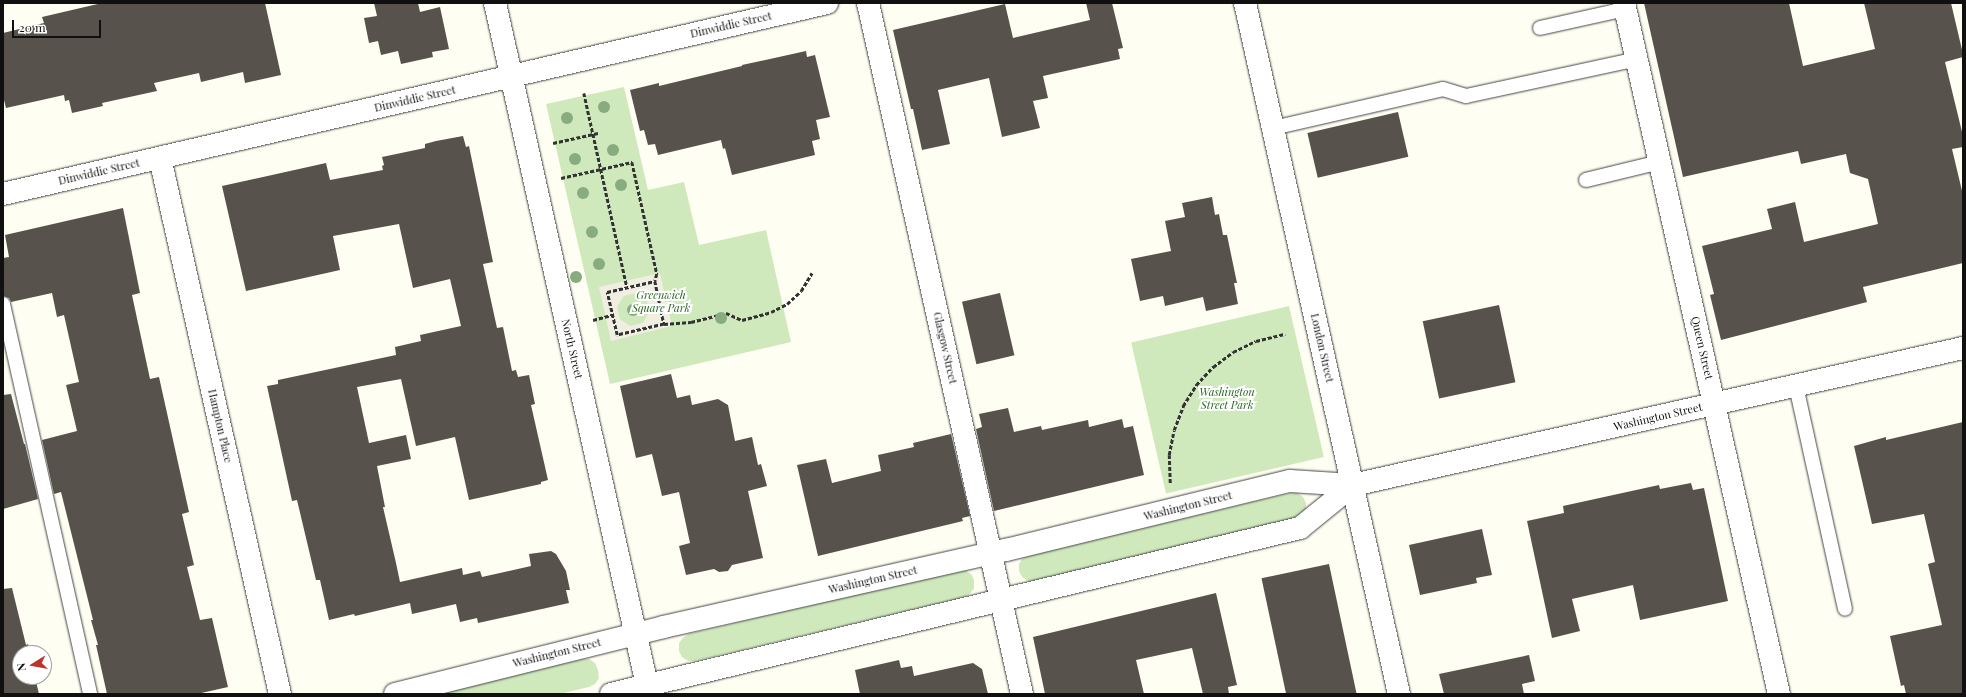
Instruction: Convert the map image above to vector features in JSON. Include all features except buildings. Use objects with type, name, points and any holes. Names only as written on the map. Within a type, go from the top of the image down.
[{"type":"street","name":"North Street","points":[[495,3],[648,690]]},
{"type":"street","name":"Dinwiddie Street","points":[[3,194],[827,3]]},
{"type":"street","name":"Glasgow Street","points":[[868,3],[1022,694]]},
{"type":"street","name":"London Street","points":[[1245,3],[1400,694]]},
{"type":"street","name":"Queen Street","points":[[1625,6],[1779,694]]},
{"type":"street","name":"Hampton Place","points":[[160,158],[280,694]]},
{"type":"street","name":"Washington Street","points":[[395,694],[636,634],[991,553],[1290,481],[1353,485],[1963,348]]},
{"type":"street","name":"Washington Street","points":[[611,694],[648,690],[1001,599],[1300,528],[1353,485]]},
{"type":"lane","points":[[1540,28],[1625,6]]},
{"type":"lane","points":[[1273,128],[1443,89],[1466,96],[1637,59]]},
{"type":"lane","points":[[1586,180],[1660,162]]},
{"type":"lane","points":[[3,304],[90,694]]},
{"type":"lane","points":[[1796,386],[1845,609]]},
{"type":"path","points":[[584,93],[627,287]]},
{"type":"path","points":[[552,143],[598,133]]},
{"type":"path","points":[[560,178],[632,162],[657,274],[655,281],[664,324]]},
{"type":"path","points":[[655,281],[607,292],[617,335],[664,324],[690,322],[726,312],[742,320],[771,312],[787,304],[801,291],[812,273]]},
{"type":"path","points":[[593,320],[612,315]]},
{"type":"path","points":[[1170,487],[1169,454],[1174,430],[1183,406],[1196,385],[1213,367],[1233,352],[1256,341],[1285,334]]},
{"type":"green space","name":"Greenwich Square Park","points":[[624,87],[648,190],[684,182],[699,245],[766,230],[791,342],[610,384],[546,104]]},
{"type":"green space","name":"Washington Street Park","points":[[1289,306],[1324,457],[1166,493],[1131,342]]},
{"type":"green space","points":[[1290,493],[1297,493],[1303,497],[1306,503],[1306,510],[1296,519],[1035,581],[1028,581],[1022,577],[1019,571],[1019,564],[1022,559],[1029,555]]},
{"type":"green space","points":[[958,570],[965,570],[971,574],[974,580],[974,588],[970,594],[965,597],[695,661],[688,661],[682,657],[679,651],[679,643],[688,634]]},
{"type":"green space","points":[[582,659],[589,659],[595,663],[598,670],[599,678],[595,684],[589,687],[559,694],[434,694]]},
{"type":"shaded area","points":[[660,273],[672,326],[611,341],[599,287]],"holes":[[[636,293],[647,300],[649,312],[643,323],[630,326],[620,319],[617,307],[624,296]]]}]
